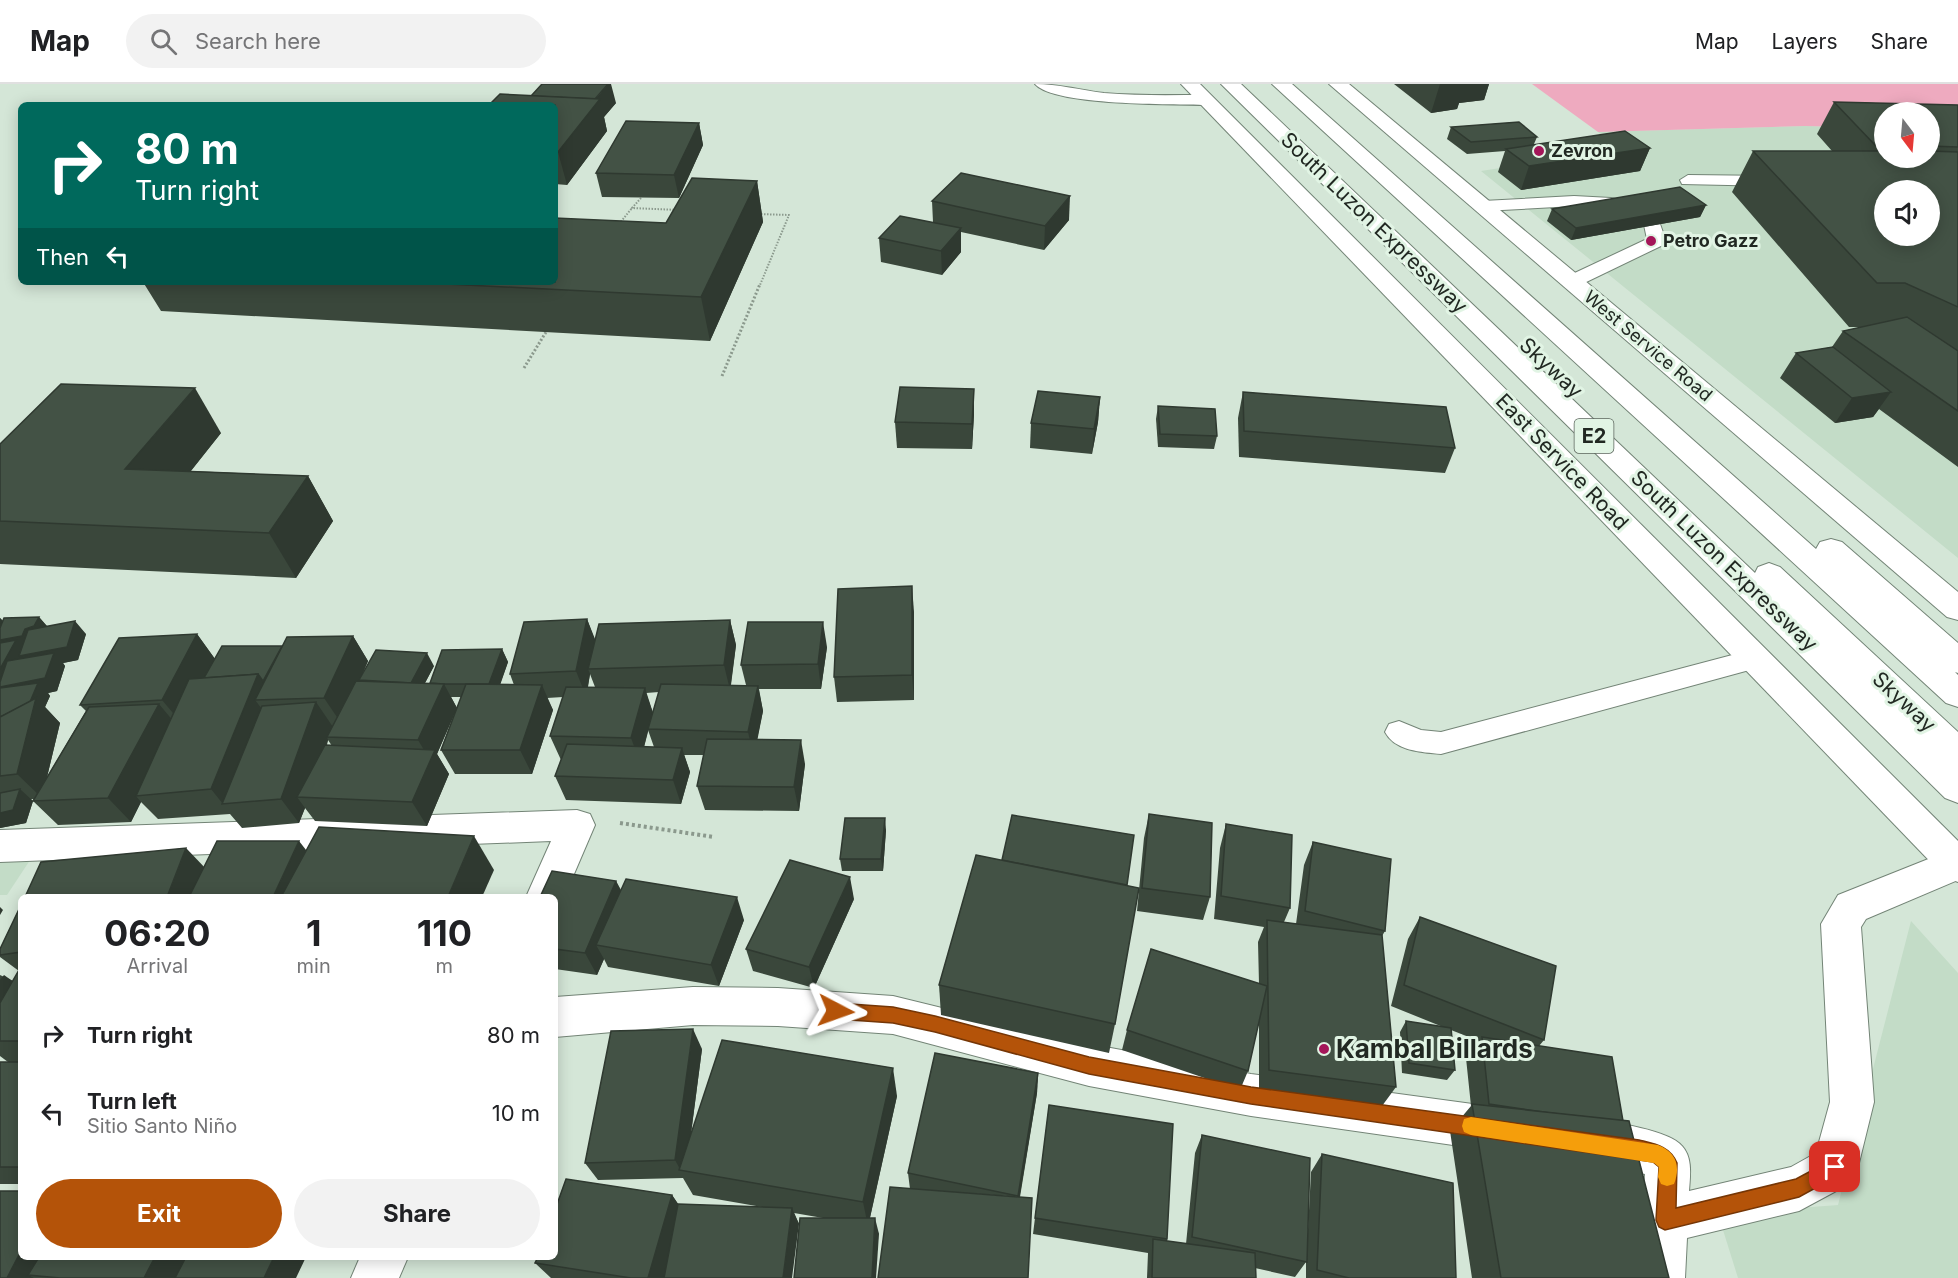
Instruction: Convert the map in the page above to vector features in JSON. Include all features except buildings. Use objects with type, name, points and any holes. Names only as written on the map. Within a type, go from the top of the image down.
[{"type":"main road","name":"South Luzon Expressway","points":[[1230,84],[1958,788]]},
{"type":"main road","name":"Skyway","points":[[1247,84],[1958,753]]},
{"type":"main road","name":"Skyway","points":[[1281,84],[1958,694]]},
{"type":"main road","points":[[1304,84],[1958,660]]},
{"type":"main road","name":"West Service Road","points":[[1338,84],[1958,609]]},
{"type":"main road","name":"East Service Road","points":[[1198,92],[1957,865]]},
{"type":"main road","points":[[0,846],[577,825],[545,894]]},
{"type":"main road","points":[[1665,1220],[1799,1188],[1835,1167],[1852,1102],[1841,924],[1852,907],[1957,865]]},
{"type":"main road","points":[[558,1017],[693,1006],[778,1007],[893,1015],[1089,1065],[1251,1095],[1547,1136],[1658,1154],[1668,1163],[1661,1278]]},
{"type":"main road","points":[[375,1278],[383,1260]]},
{"type":"lane","points":[[1042,84],[1063,92],[1103,98],[1198,92]]},
{"type":"lane","points":[[1688,180],[1794,181]]},
{"type":"lane","points":[[1483,206],[1583,201],[1605,202],[1629,207]]},
{"type":"lane","points":[[1571,282],[1657,241],[1653,225]]},
{"type":"lane","points":[[1399,732],[1417,741],[1441,744],[1755,659]]},
{"type":"path","points":[[618,226],[641,198]]},
{"type":"path","points":[[632,208],[688,210]]},
{"type":"path","points":[[722,376],[789,215],[756,213]]},
{"type":"path","points":[[524,368],[546,332]]},
{"type":"path","points":[[577,825],[628,823],[714,837]]},
{"type":"shaded area","points":[[1532,84],[1958,84],[1958,129],[1940,118],[1940,102],[1874,102],[1874,128],[1805,126],[1598,132]]},
{"type":"shaded area","points":[[1805,126],[1874,128],[1874,168],[1940,168],[1940,147],[1958,129],[1958,558],[1481,171],[1616,150],[1598,132]]},
{"type":"shaded area","points":[[0,850],[36,851],[7,895],[0,895]]},
{"type":"shaded area","points":[[1911,921],[1958,973],[1958,1278],[1738,1278],[1718,1214],[1838,1205]]},
{"type":"slow traffic","points":[[1471,1126],[1639,1149],[1658,1154],[1668,1163],[1667,1177]]},
{"type":"place","name":"Zevron","points":[[1539,151]]},
{"type":"place","name":"Petro Gazz","points":[[1651,241]]},
{"type":"place","name":"Kambal Billards","points":[[1324,1049]]},
{"type":"route","points":[[836,1011],[893,1015],[1089,1065],[1251,1095],[1639,1149],[1658,1154],[1668,1163],[1665,1220],[1799,1188],[1835,1167]]}]
